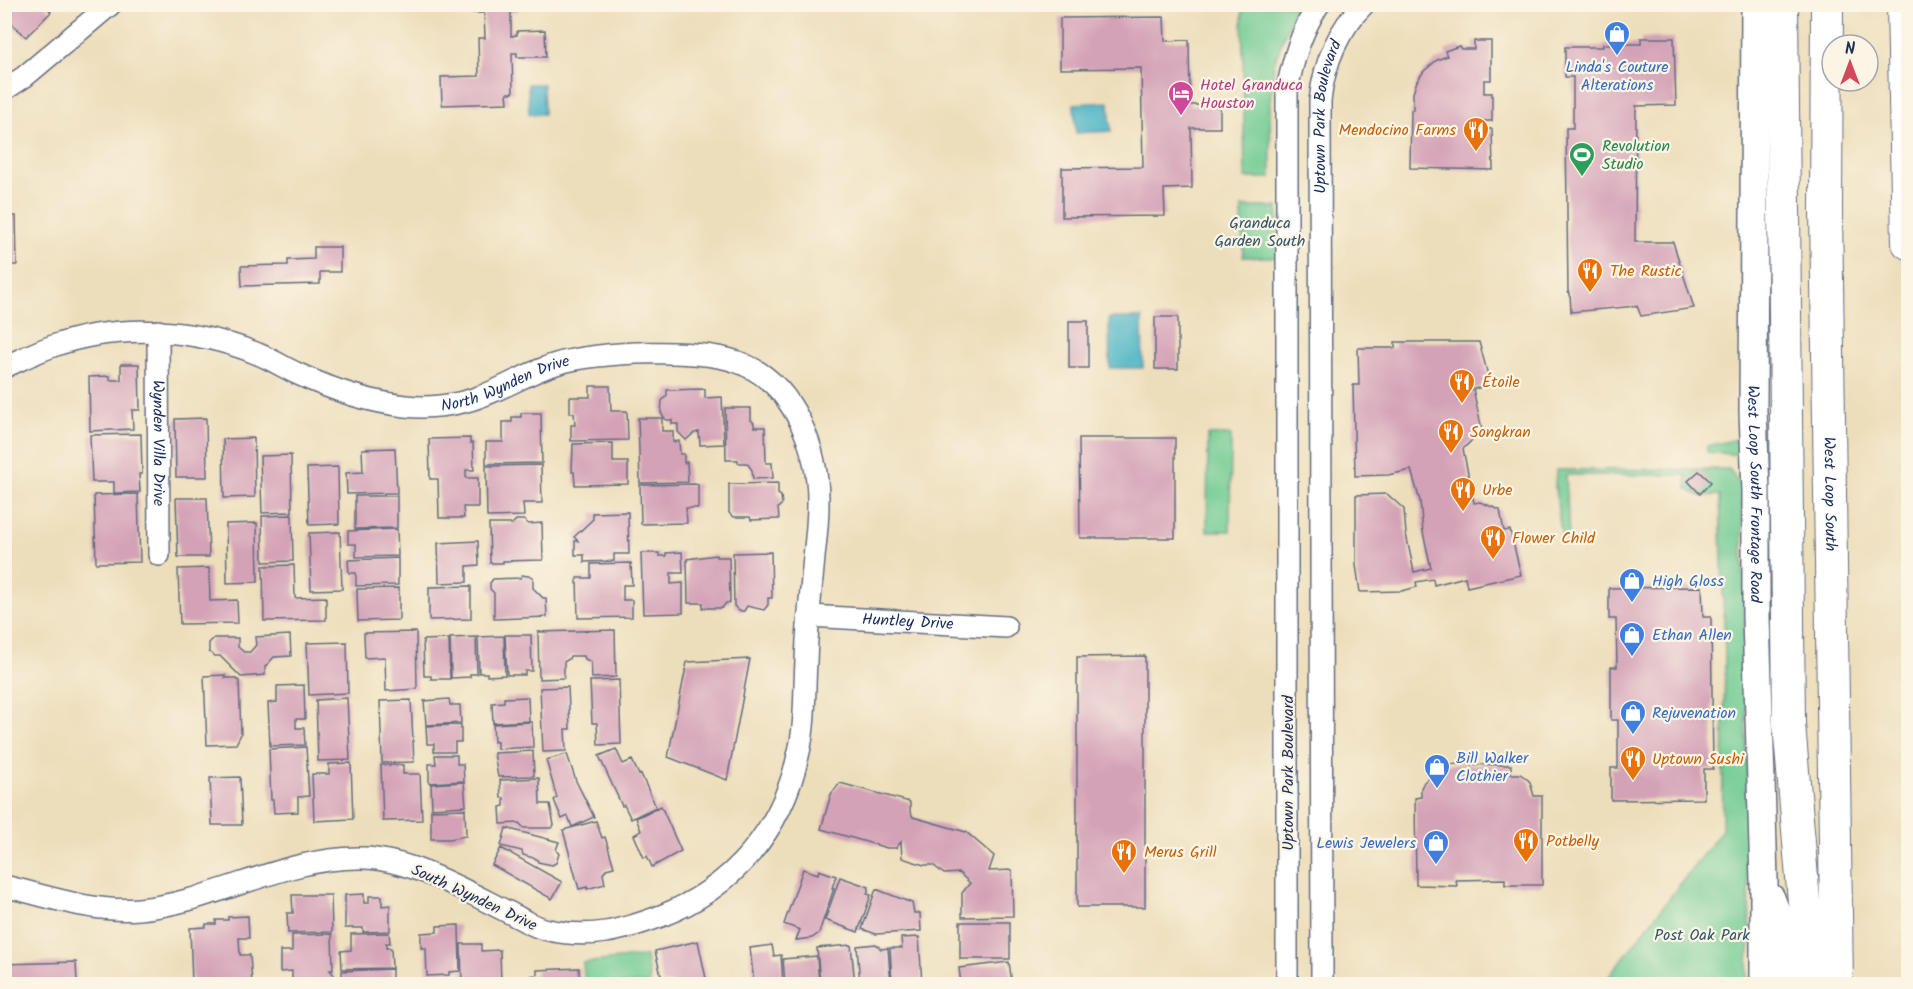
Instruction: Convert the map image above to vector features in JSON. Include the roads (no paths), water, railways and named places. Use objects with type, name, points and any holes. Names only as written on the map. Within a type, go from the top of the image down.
[{"type":"highway","points":[[1782,4],[1789,724],[1811,984]]},
{"type":"highway","name":"West Loop South","points":[[1827,4],[1826,211],[1837,984]]},
{"type":"highway","points":[[1903,4],[1908,243]]},
{"type":"main road","name":"West Loop South Frontage Road","points":[[1755,4],[1753,411],[1756,491],[1756,616],[1764,880],[1764,984]]},
{"type":"main road","points":[[1764,880],[1781,922],[1786,948],[1786,984]]},
{"type":"street","points":[[4,90],[24,77],[111,4]]},
{"type":"street","name":"Uptown Park Boulevard","points":[[1287,984],[1287,90],[1303,31],[1319,4]]},
{"type":"street","name":"Uptown Park Boulevard","points":[[1322,984],[1320,101],[1323,75],[1335,45],[1353,16],[1364,4]]},
{"type":"street","name":"Uptown Park Boulevard","points":[[1287,204],[1321,203]]},
{"type":"street","name":"North Wynden Drive","points":[[4,367],[55,345],[105,333],[158,331],[211,339],[258,354],[297,374],[347,394],[409,407],[475,399],[554,364],[590,356],[683,353],[717,356],[746,365],[771,382],[788,401],[800,420],[814,462],[818,501],[809,616]]},
{"type":"street","name":"Wynden Villa Drive","points":[[158,331],[159,555]]},
{"type":"street","points":[[1287,426],[1320,425]]},
{"type":"street","name":"Huntley Drive","points":[[809,616],[1006,627]]},
{"type":"street","name":"South Wynden Drive","points":[[4,886],[90,907],[137,909],[201,897],[282,870],[321,862],[365,858],[398,864],[418,871],[459,888],[544,930],[603,934],[638,925],[678,909],[728,878],[772,826],[788,789],[799,754],[803,728],[809,616]]},
{"type":"street","points":[[1288,623],[1322,623]]},
{"type":"street","points":[[1288,922],[1322,922]]},
{"type":"water","points":[[528,84],[543,84],[544,114],[529,114]]},
{"type":"water","points":[[1109,102],[1111,131],[1076,133],[1074,104]]},
{"type":"water","points":[[1109,318],[1142,318],[1143,368],[1110,368]]},
{"type":"place","name":"Linda's Couture Alterations","points":[[1617,57]]},
{"type":"place","name":"Hotel Granduca Houston","points":[[1181,117]]},
{"type":"place","name":"Mendocino Farms","points":[[1476,153]]},
{"type":"place","name":"Revolution Studio","points":[[1582,178]]},
{"type":"place","name":"The Rustic","points":[[1590,294]]},
{"type":"place","name":"Étoile","points":[[1462,405]]},
{"type":"place","name":"Songkran","points":[[1451,455]]},
{"type":"place","name":"Urbe","points":[[1463,513]]},
{"type":"place","name":"Flower Child","points":[[1493,561]]},
{"type":"place","name":"High Gloss","points":[[1632,604]]},
{"type":"place","name":"Ethan Allen","points":[[1632,658]]},
{"type":"place","name":"Rejuvenation","points":[[1633,736]]},
{"type":"place","name":"Uptown Sushi","points":[[1633,782]]},
{"type":"place","name":"Bill Walker Clothier","points":[[1437,790]]},
{"type":"place","name":"Potbelly","points":[[1526,864]]},
{"type":"place","name":"Lewis Jewelers","points":[[1436,866]]},
{"type":"place","name":"Merus Grill","points":[[1124,875]]},
{"type":"park label","name":"Granduca Garden South","points":[[1260,232]]},
{"type":"park label","name":"Post Oak Park","points":[[1702,935]]}]
